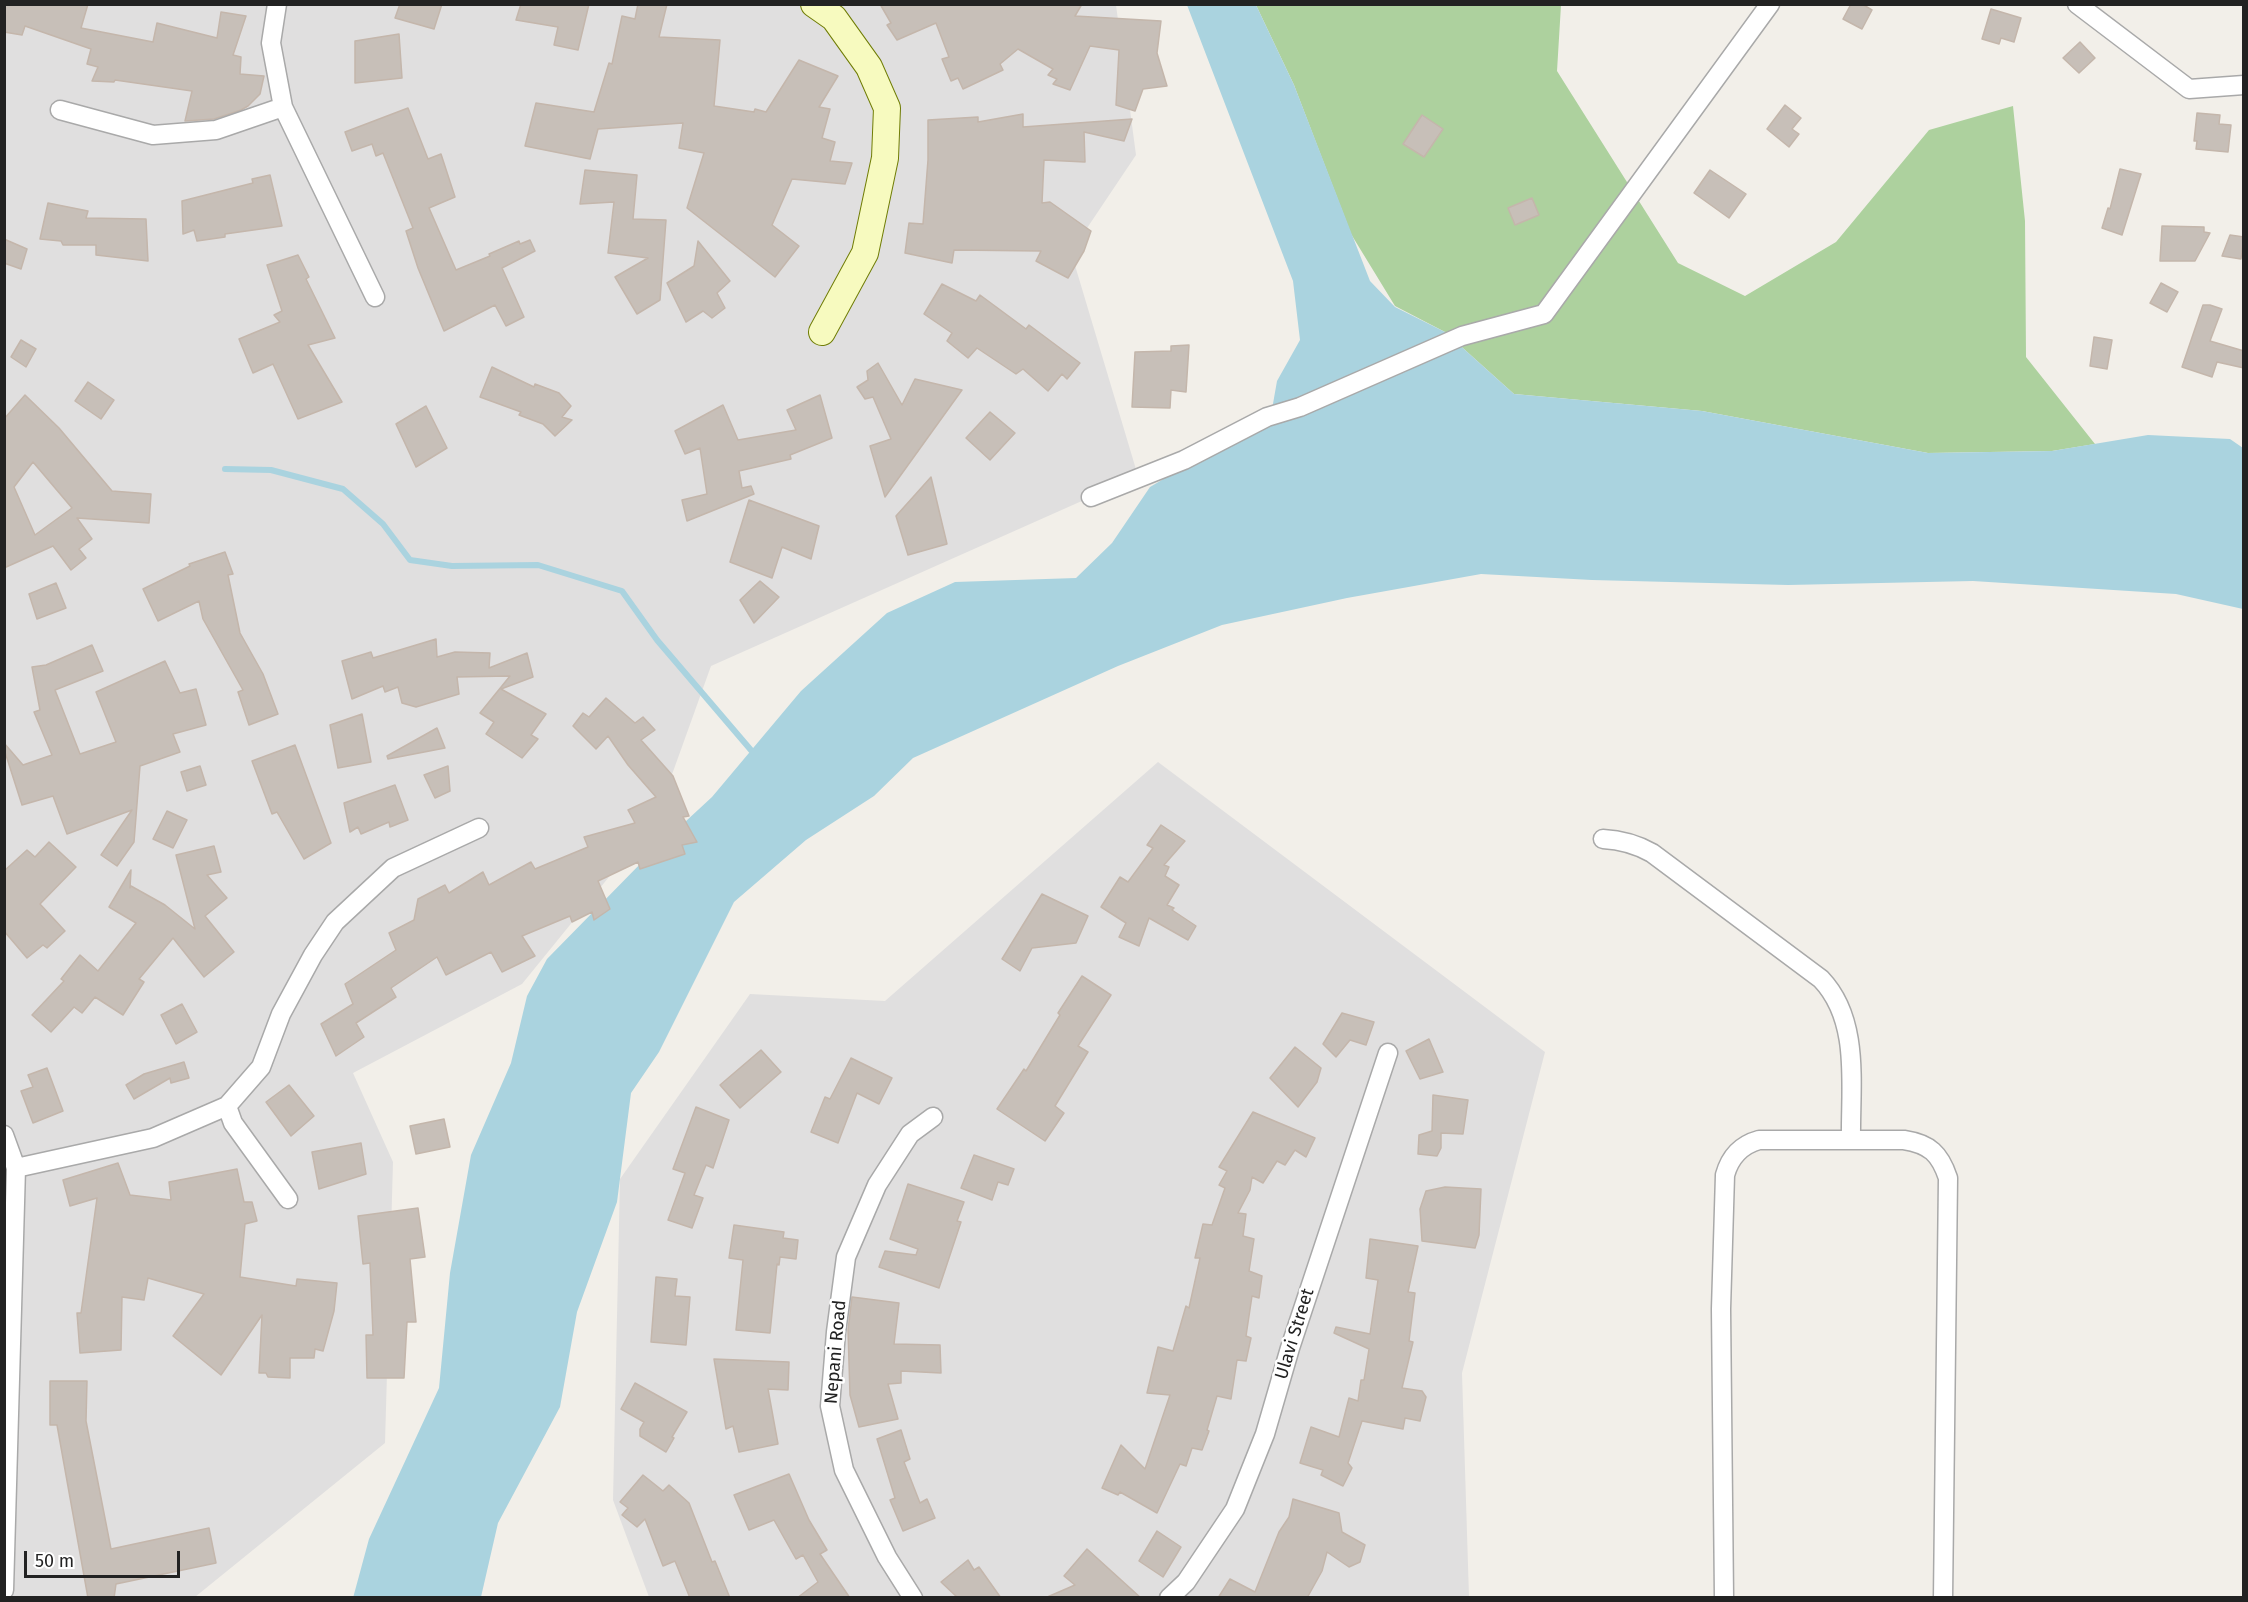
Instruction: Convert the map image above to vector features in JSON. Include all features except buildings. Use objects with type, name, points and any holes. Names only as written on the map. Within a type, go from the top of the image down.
[{"type":"street","points":[[277,4],[271,43],[283,107],[375,297]]},
{"type":"street","points":[[814,4],[834,18],[864,59],[887,108],[885,158],[865,252],[822,332]]},
{"type":"street","points":[[1091,497],[1184,460],[1267,417],[1300,407],[1462,336],[1544,314],[1770,4]]},
{"type":"street","points":[[2077,4],[2189,89],[2244,84]]},
{"type":"street","points":[[60,110],[153,135],[216,130],[283,107]]},
{"type":"street","points":[[16,1168],[153,1138],[227,1106],[261,1067],[281,1014],[313,955],[335,922],[393,868],[479,828]]},
{"type":"street","points":[[1603,839],[1630,842],[1652,853],[1829,987],[1843,1013],[1849,1039],[1851,1140]]},
{"type":"street","name":"Ulavi Street","points":[[1169,1598],[1186,1582],[1235,1509],[1266,1434],[1290,1348],[1388,1053]]},
{"type":"street","points":[[227,1106],[233,1123],[288,1198]]},
{"type":"street","name":"Nepani Road","points":[[912,1598],[887,1557],[844,1470],[830,1406],[836,1332],[846,1257],[882,1177],[910,1134],[933,1117]]},
{"type":"street","points":[[4,1135],[16,1168],[4,1590]]},
{"type":"street","points":[[1724,1598],[1721,1309],[1725,1175],[1727,1166],[1737,1152],[1759,1140],[1904,1140],[1919,1142],[1927,1146],[1940,1159],[1948,1178],[1943,1598]]},
{"type":"shaded area","points":[[5,5],[1116,5],[1136,155],[1071,252],[1138,476],[711,666],[656,819],[522,984],[353,1073],[393,1162],[385,1443],[195,1597],[5,1597]]},
{"type":"shaded area","points":[[1158,762],[1545,1052],[1462,1373],[1469,1597],[649,1597],[613,1500],[620,1179],[750,994],[885,1001]]},
{"type":"green space","points":[[1256,5],[1561,5],[1557,71],[1678,263],[1745,296],[1836,242],[1929,130],[2013,106],[2025,221],[2026,357],[2095,444],[2052,451],[1928,453],[1702,411],[1514,394],[1445,332],[1395,306],[1351,234],[1294,85]]},
{"type":"water","points":[[1187,5],[1256,5],[1294,85],[1370,281],[1395,307],[1445,332],[1514,394],[1702,411],[1928,453],[2052,451],[2148,435],[2230,439],[2243,448],[2243,609],[2176,594],[1973,581],[1788,585],[1592,580],[1481,574],[1347,598],[1222,625],[1118,666],[913,758],[874,796],[806,840],[734,902],[659,1052],[631,1093],[617,1202],[577,1312],[560,1407],[498,1523],[481,1597],[353,1598],[369,1539],[439,1388],[450,1273],[471,1155],[511,1063],[527,996],[547,959],[645,859],[712,797],[801,691],[887,613],[955,582],[1076,578],[1112,543],[1150,487],[1271,415],[1277,381],[1300,340],[1293,281]]},
{"type":"waterway","points":[[225,469],[271,470],[343,489],[383,524],[410,560],[452,566],[538,565],[622,591],[657,640],[756,756]]}]
